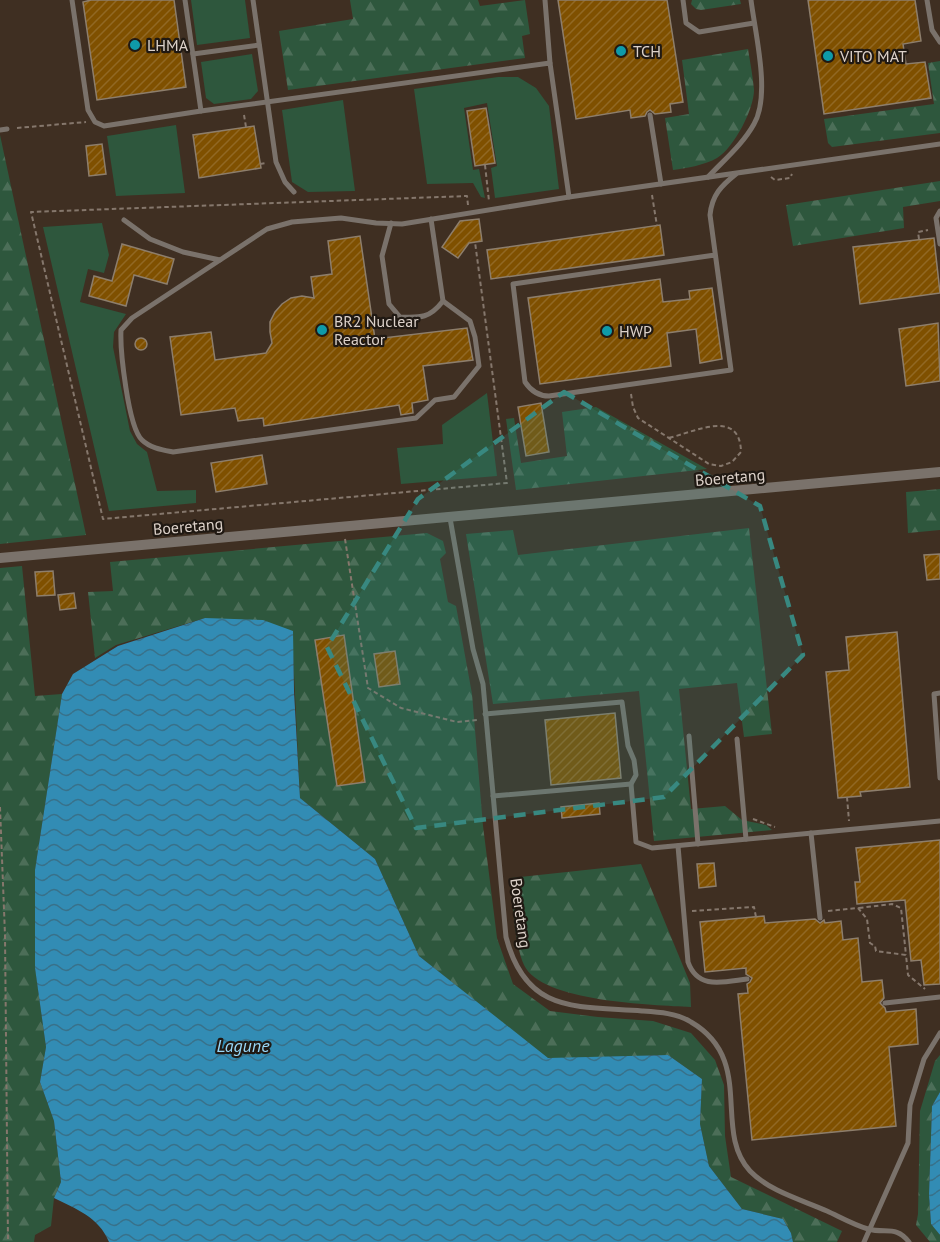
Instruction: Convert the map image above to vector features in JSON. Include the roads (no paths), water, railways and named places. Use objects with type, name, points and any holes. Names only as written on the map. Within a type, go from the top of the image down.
[{"type":"street","name":"Boeretang","points":[[0,558],[940,472]]},
{"type":"lane","points":[[72,0],[88,110],[95,122],[104,126],[550,63]]},
{"type":"lane","points":[[185,0],[201,111]]},
{"type":"lane","points":[[253,0],[276,162],[285,182],[294,192]]},
{"type":"lane","points":[[545,0],[550,63],[569,197]]},
{"type":"lane","points":[[683,0],[686,22],[699,32],[753,23]]},
{"type":"lane","points":[[707,178],[755,124],[761,107],[762,80],[751,0]]},
{"type":"lane","points":[[927,0],[932,30],[940,42]]},
{"type":"lane","points":[[193,54],[260,45]]},
{"type":"lane","points":[[650,115],[661,184]]},
{"type":"lane","points":[[0,130],[7,129]]},
{"type":"lane","points":[[431,219],[443,301],[470,321],[479,366],[454,397],[435,400],[416,418],[173,452],[158,449],[141,440],[132,420],[120,349],[121,330],[132,318],[267,229],[292,222],[341,218],[391,224],[431,219],[940,144]]},
{"type":"lane","points":[[715,255],[513,284],[525,382],[530,389],[542,396],[549,396],[730,370],[710,215],[711,203],[717,190],[738,173]]},
{"type":"lane","points":[[940,212],[936,218],[940,244]]},
{"type":"lane","points":[[124,220],[150,239],[183,252],[220,260]]},
{"type":"lane","points":[[391,224],[382,256],[388,304],[400,317],[419,318],[434,312],[443,301]]},
{"type":"lane","name":"Boeretang","points":[[450,518],[473,649],[481,670],[506,937],[512,958],[522,976],[549,998],[570,1006],[664,1012],[689,1020],[706,1033],[719,1050],[728,1070],[735,1136],[743,1162],[750,1171],[763,1183],[870,1230],[890,1230],[903,1234],[909,1242]]},
{"type":"lane","points":[[940,693],[934,694],[940,778]]},
{"type":"lane","points":[[485,716],[622,702],[628,746],[634,760],[636,775],[631,784],[636,842],[652,848],[940,821]]},
{"type":"lane","points":[[689,736],[698,844]]},
{"type":"lane","points":[[737,739],[746,839]]},
{"type":"lane","points":[[493,796],[631,784]]},
{"type":"lane","points":[[811,833],[819,915]]},
{"type":"lane","points":[[678,846],[688,962],[692,973],[712,983],[747,979]]},
{"type":"lane","points":[[885,1003],[937,997]]},
{"type":"lane","points":[[864,1242],[908,1143],[910,1105],[924,1059],[940,1033]]},
{"type":"water","name":"Lagune","points":[[205,618],[263,620],[293,631],[300,798],[375,859],[419,956],[548,1058],[668,1055],[702,1079],[700,1124],[709,1166],[742,1209],[783,1219],[793,1242],[109,1242],[105,1233],[93,1220],[54,1198],[61,1182],[54,1121],[40,1082],[46,1047],[35,968],[35,870],[62,694],[73,674],[118,646]]},
{"type":"water","points":[[940,1092],[940,1235],[931,1224],[929,1195],[932,1106]]},
{"type":"place","name":"LHMA","points":[[135,45]]},
{"type":"place","name":"TCH","points":[[621,51]]},
{"type":"place","name":"VITO MAT","points":[[828,56]]},
{"type":"place","name":"BR2 Nuclear Reactor","points":[[322,330]]},
{"type":"place","name":"HWP","points":[[607,331]]}]
